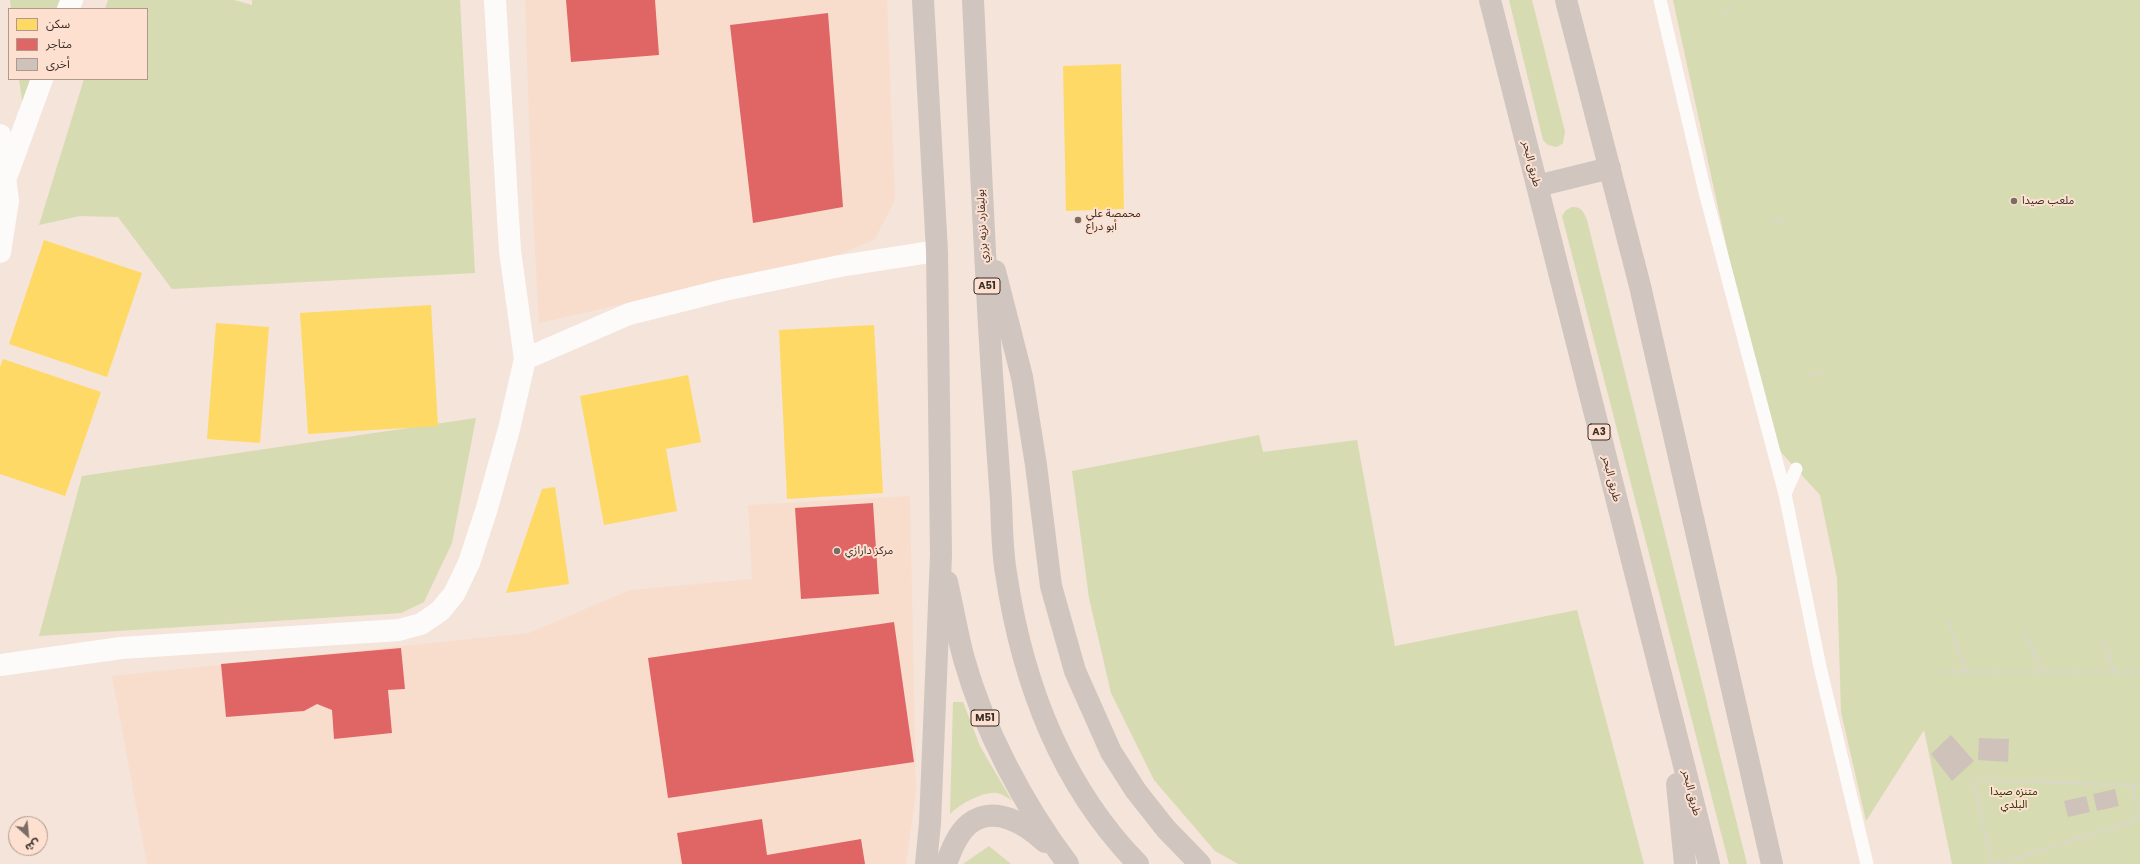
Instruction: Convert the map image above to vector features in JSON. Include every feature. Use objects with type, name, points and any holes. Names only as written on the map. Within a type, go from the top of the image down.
[{"type":"highway","points":[[923,0],[937,251],[941,555],[930,823],[926,864]]},
{"type":"highway","name":"بوليفارد نزيه بزري","points":[[973,0],[983,222],[1005,571],[1023,661],[1045,724],[1060,755],[1089,802],[1123,849],[1138,864]]},
{"type":"highway","name":"طريق البحر","points":[[1490,0],[1709,864]]},
{"type":"highway","points":[[1566,0],[1640,286],[1772,864]]},
{"type":"highway","points":[[1537,186],[1610,168]]},
{"type":"highway","points":[[983,222],[1022,377],[1036,465],[1051,586],[1075,671],[1111,752],[1136,792],[1166,829],[1200,864]]},
{"type":"highway","name":"M51","points":[[941,555],[964,658],[984,714],[1032,812],[1068,863]]},
{"type":"highway","points":[[1672,719],[1685,864]]},
{"type":"highway","points":[[946,864],[958,837],[968,824],[990,815],[1011,819],[1025,826],[1068,863]]},
{"type":"street","points":[[0,665],[121,648],[399,630],[421,624],[440,611],[454,594],[469,563],[488,508],[509,429],[525,359],[510,251],[495,0]]},
{"type":"street","points":[[6,178],[42,80]]},
{"type":"street","points":[[0,135],[8,201],[2,229],[0,252]]},
{"type":"street","points":[[525,359],[636,312],[724,290],[840,266],[937,251]]},
{"type":"lane","points":[[1660,0],[1704,192],[1785,494],[1820,667],[1867,864]]},
{"type":"lane","points":[[1785,494],[1796,469]]},
{"type":"path","points":[[1722,12],[1733,9]]},
{"type":"path","points":[[1772,222],[1784,220]]},
{"type":"path","points":[[1809,375],[1822,372]]},
{"type":"path","points":[[1948,621],[1966,672]]},
{"type":"path","points":[[2024,631],[2043,672]]},
{"type":"path","points":[[2102,641],[2115,672]]},
{"type":"path","points":[[1937,672],[2140,672]]},
{"type":"path","points":[[1992,864],[1972,780],[2140,784]]},
{"type":"path","points":[[1997,864],[2140,819],[2132,785]]},
{"type":"shaded area","points":[[525,0],[887,0],[895,200],[875,239],[838,255],[539,323],[531,178]]},
{"type":"shaded area","points":[[910,496],[916,792],[906,864],[147,864],[112,676],[529,633],[630,590],[752,579],[748,505]]},
{"type":"green space","points":[[10,0],[63,0],[61,8],[11,8]]},
{"type":"green space","points":[[108,0],[234,0],[252,5],[252,0],[460,0],[475,273],[172,289],[118,217],[80,216],[39,225],[84,80],[148,80],[148,8],[105,8]]},
{"type":"green space","points":[[1509,0],[1532,0],[1565,132],[1563,143],[1557,147],[1548,145],[1543,140]]},
{"type":"green space","name":"متنزه صيدا البلدي","points":[[1673,0],[2140,0],[2140,864],[1952,864],[1924,730],[1866,821],[1841,712],[1837,578],[1820,495],[1778,449],[1737,295]]},
{"type":"green space","points":[[19,80],[34,80],[23,107]]},
{"type":"green space","points":[[1572,207],[1582,210],[1587,220],[1747,864],[1729,864],[1562,216],[1566,210]]},
{"type":"green space","points":[[476,418],[452,543],[424,602],[401,613],[39,636],[82,476]]},
{"type":"green space","points":[[1259,435],[1263,452],[1357,440],[1395,646],[1577,610],[1644,864],[1238,864],[1215,851],[1154,780],[1111,693],[1089,598],[1072,471]]},
{"type":"green space","points":[[953,702],[963,702],[980,746],[1012,801],[998,793],[981,795],[970,800],[950,814]]},
{"type":"green space","points":[[989,846],[1011,864],[963,864]]},
{"type":"building: سكن","points":[[1121,64],[1124,209],[1066,211],[1063,66]]},
{"type":"building: سكن","points":[[44,240],[142,273],[107,377],[9,344]]},
{"type":"building: سكن","points":[[431,305],[438,426],[308,434],[300,313]]},
{"type":"building: سكن","points":[[216,323],[269,327],[260,443],[207,439]]},
{"type":"building: سكن","points":[[874,325],[883,493],[787,499],[779,330]]},
{"type":"building: سكن","points":[[3,359],[101,392],[65,496],[0,474],[0,367]]},
{"type":"building: سكن","points":[[688,375],[701,442],[666,449],[677,511],[604,525],[580,396]]},
{"type":"building: سكن","points":[[555,487],[569,584],[506,593],[542,489]]},
{"type":"building: متاجر","points":[[566,0],[655,0],[659,55],[571,62]]},
{"type":"building: متاجر","points":[[828,13],[843,207],[753,223],[730,25]]},
{"type":"building: متاجر","name":"مركز دارازي","points":[[873,503],[879,594],[801,599],[795,508]]},
{"type":"building: متاجر","points":[[894,622],[914,762],[668,798],[648,658]]},
{"type":"building: متاجر","points":[[401,648],[405,689],[388,690],[392,733],[334,739],[332,710],[317,704],[304,711],[226,717],[221,664]]},
{"type":"building: متاجر","points":[[762,819],[767,855],[861,839],[865,864],[682,864],[677,833]]},
{"type":"building: أخرى","points":[[1951,735],[1974,761],[1952,781],[1931,754]]},
{"type":"building: أخرى","points":[[1979,738],[2009,739],[2008,762],[1978,760]]},
{"type":"building: أخرى","points":[[2115,789],[2119,806],[2097,811],[2093,794]]},
{"type":"building: أخرى","points":[[2086,796],[2090,812],[2068,817],[2064,801]]},
{"type":"place","name":"ملعب صيدا","points":[[2014,201]]},
{"type":"place","name":"محمصة علي أبو دراع","points":[[1078,220]]},
{"type":"place","name":"مركز دارازي","points":[[837,551]]}]
